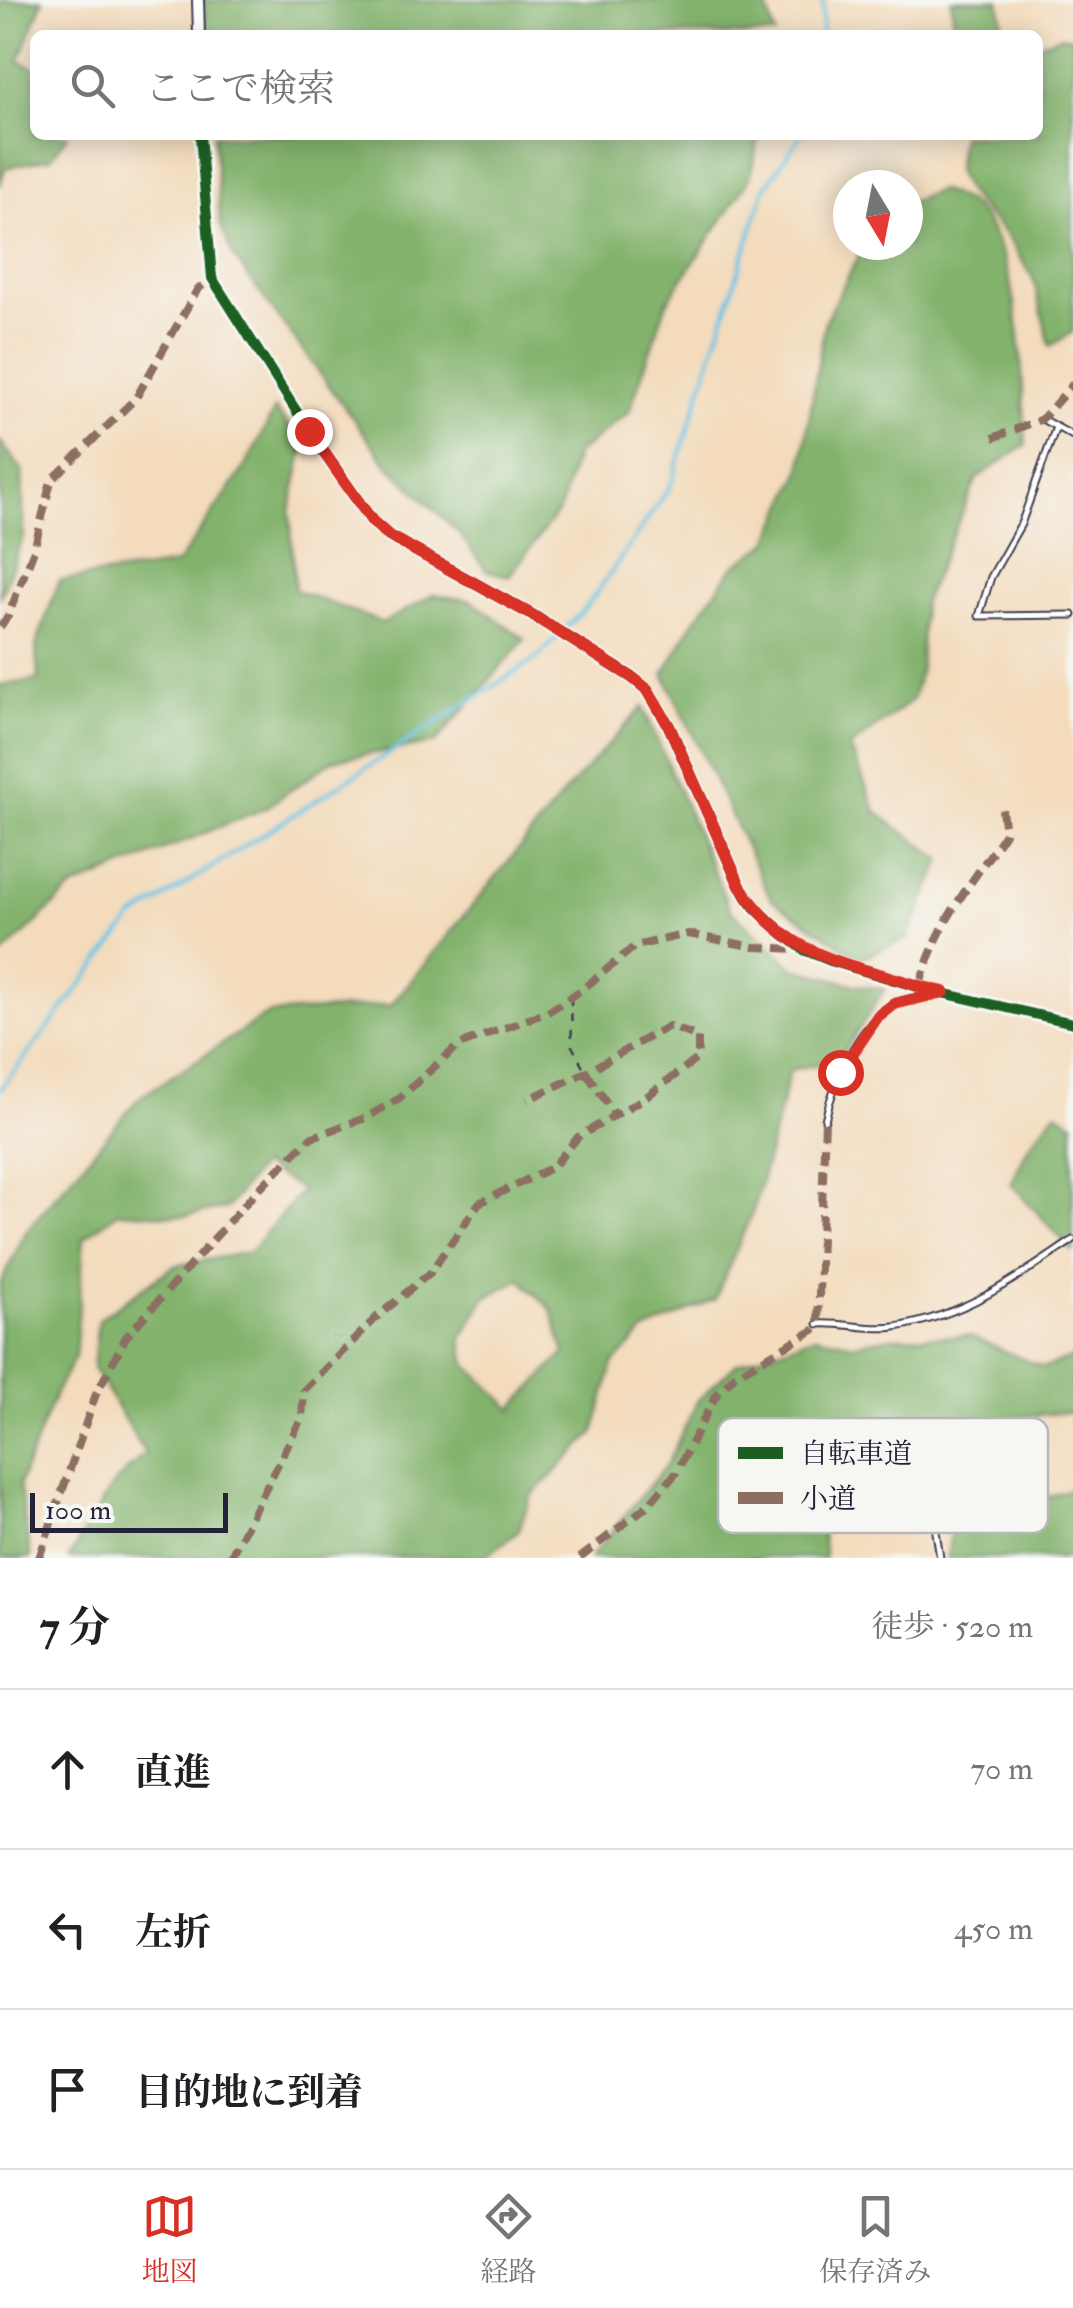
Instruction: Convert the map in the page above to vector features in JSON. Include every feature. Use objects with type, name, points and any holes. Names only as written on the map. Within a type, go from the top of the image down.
[{"type":"street","points":[[198,0],[198,30]]},
{"type":"street","points":[[200,140],[212,278],[309,431],[372,521],[389,536],[534,616],[648,690],[669,726],[740,886],[754,908],[804,950],[831,961],[1073,1024]]},
{"type":"lane","points":[[1042,419],[1073,436]]},
{"type":"lane","points":[[1056,427],[1021,524],[991,578],[979,616],[1073,616]]},
{"type":"lane","points":[[826,1120],[840,1072],[878,1016],[894,1004],[944,992]]},
{"type":"lane","points":[[818,1324],[838,1322],[890,1328],[966,1308],[1073,1240]]},
{"type":"lane","points":[[936,1533],[940,1558]]},
{"type":"path","points":[[571,996],[572,1046],[586,1072]]},
{"type":"green space","points":[[0,0],[43,0],[19,61],[30,66],[30,140],[64,140],[51,158],[5,168],[0,186]]},
{"type":"green space","points":[[203,0],[765,0],[774,30],[206,30]]},
{"type":"green space","points":[[951,0],[999,0],[1004,30],[954,30]]},
{"type":"green space","points":[[1061,36],[1073,38],[1073,332],[1050,346],[1033,278],[1006,235],[970,196],[956,171],[960,140],[1043,140],[1043,42]]},
{"type":"green space","points":[[214,140],[758,140],[750,178],[667,302],[629,412],[576,454],[560,509],[509,576],[486,570],[458,532],[386,463],[233,256],[220,223]]},
{"type":"green space","points":[[939,190],[974,207],[1003,256],[1017,319],[1026,445],[977,478],[923,603],[920,671],[912,700],[850,747],[877,813],[942,860],[907,939],[860,958],[771,899],[664,674],[691,626],[734,566],[768,543],[801,470],[825,321],[857,260],[923,260],[923,197]]},
{"type":"green space","points":[[275,409],[304,447],[290,512],[295,590],[383,623],[433,595],[470,600],[525,639],[435,743],[333,760],[265,808],[72,888],[0,957],[0,685],[38,680],[36,646],[59,581],[177,564],[245,467]]},
{"type":"green space","points":[[0,441],[22,470],[24,536],[0,598]]},
{"type":"green space","points":[[643,707],[730,910],[794,968],[885,989],[839,1060],[790,1070],[754,1208],[715,1299],[645,1331],[613,1364],[594,1433],[531,1496],[518,1532],[485,1557],[69,1558],[111,1487],[145,1453],[93,1368],[98,1320],[174,1266],[250,1252],[302,1190],[261,1165],[227,1208],[184,1216],[118,1212],[84,1238],[75,1357],[57,1389],[19,1484],[31,1558],[0,1558],[0,1284],[27,1230],[139,1098],[268,1014],[391,1005],[566,791]],"holes":[[[520,1279],[551,1309],[565,1353],[512,1409],[466,1364],[461,1338],[485,1298]]]},
{"type":"green space","points":[[1056,1112],[1073,1122],[1073,1251],[1011,1184],[1028,1147]]},
{"type":"green space","points":[[815,1336],[855,1344],[890,1337],[969,1336],[1044,1368],[1073,1357],[1073,1419],[1070,1412],[1007,1418],[718,1418],[718,1533],[822,1533],[825,1558],[590,1558],[667,1464],[698,1400],[736,1364]]},
{"type":"green space","points":[[1073,1488],[1073,1558],[947,1558],[951,1533],[1048,1533],[1048,1497]]},
{"type":"waterway","points":[[822,30],[823,0]]},
{"type":"waterway","points":[[0,1090],[133,918],[537,658],[588,605],[670,487],[765,188],[798,140]]},
{"type":"marked path","points":[[0,627],[34,550],[51,481],[136,398],[197,290],[212,278]]},
{"type":"marked path","points":[[993,438],[1042,419],[1073,384]]},
{"type":"marked path","points":[[920,985],[945,923],[1005,833],[1001,802]]},
{"type":"marked path","points":[[39,1558],[96,1394],[126,1337],[254,1194],[310,1138],[365,1118],[397,1100],[459,1045],[548,1012],[635,946],[688,934],[755,947],[799,949]]},
{"type":"marked path","points":[[230,1558],[302,1417],[304,1390],[378,1316],[430,1273],[479,1203],[553,1167],[578,1137],[646,1097],[698,1058],[698,1037],[669,1026],[527,1100]]},
{"type":"marked path","points":[[586,1072],[615,1115]]},
{"type":"marked path","points":[[580,1558],[647,1506],[676,1473],[715,1397],[735,1375],[814,1330],[818,1324],[825,1120]]},
{"type":"cycle path","points":[[200,140],[212,278],[309,431],[372,521],[389,536],[534,616],[648,691],[669,726],[740,886],[754,907],[804,950],[925,989],[1073,1023]]},
{"type":"route","points":[[309,431],[372,521],[389,536],[534,616],[648,690],[669,726],[740,886],[754,908],[784,936],[831,961],[944,992],[894,1004],[878,1016],[840,1072]]}]
